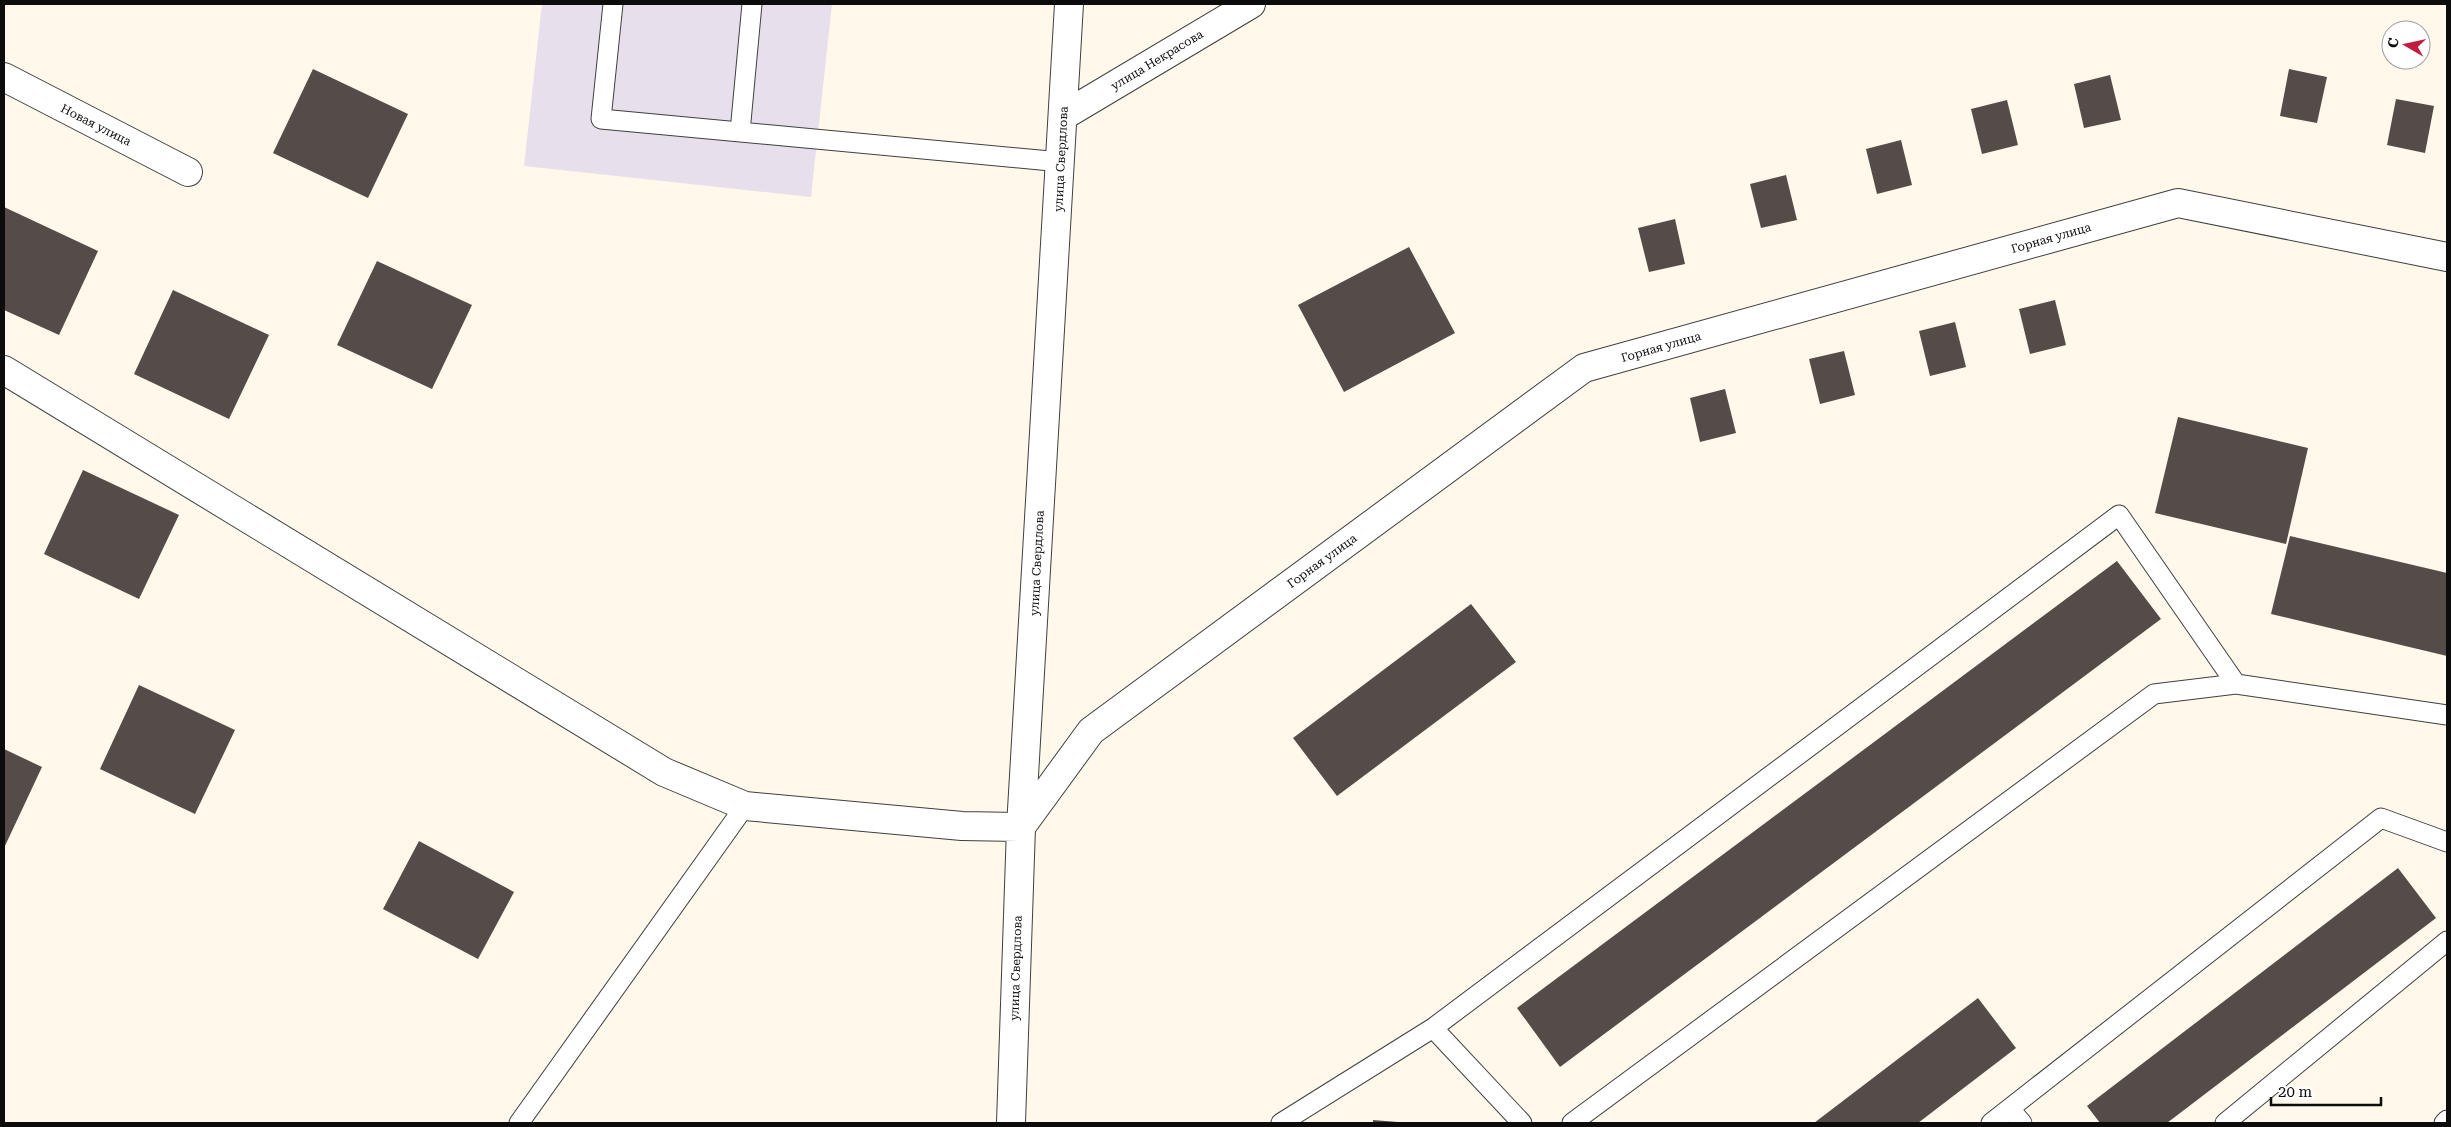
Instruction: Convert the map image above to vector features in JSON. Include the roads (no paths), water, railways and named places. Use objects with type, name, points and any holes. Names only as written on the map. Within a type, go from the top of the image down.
[{"type":"street","name":"улица Свердлова","points":[[1011,1123],[1021,827],[1069,4]]},
{"type":"street","name":"улица Некрасова","points":[[1063,116],[1251,4]]},
{"type":"street","name":"Новая улица","points":[[4,77],[188,172]]},
{"type":"street","name":"Горная улица","points":[[1021,827],[1091,731],[1584,368],[2178,203],[2447,257]]},
{"type":"street","points":[[4,370],[664,772],[745,806],[962,826],[1021,827]]},
{"type":"lane","points":[[613,4],[601,120],[1061,162]]},
{"type":"lane","points":[[740,132],[752,4]]},
{"type":"lane","points":[[1281,1123],[1433,1028],[2119,515],[2236,684]]},
{"type":"lane","points":[[1572,1123],[2154,694],[2236,684],[2447,714]]},
{"type":"lane","points":[[519,1123],[745,806]]},
{"type":"lane","points":[[1991,1123],[2016,1116],[2381,818],[2447,842]]},
{"type":"lane","points":[[2225,1123],[2447,941]]},
{"type":"lane","points":[[1433,1028],[1522,1123]]},
{"type":"lane","points":[[2444,1123],[2447,1120]]}]
